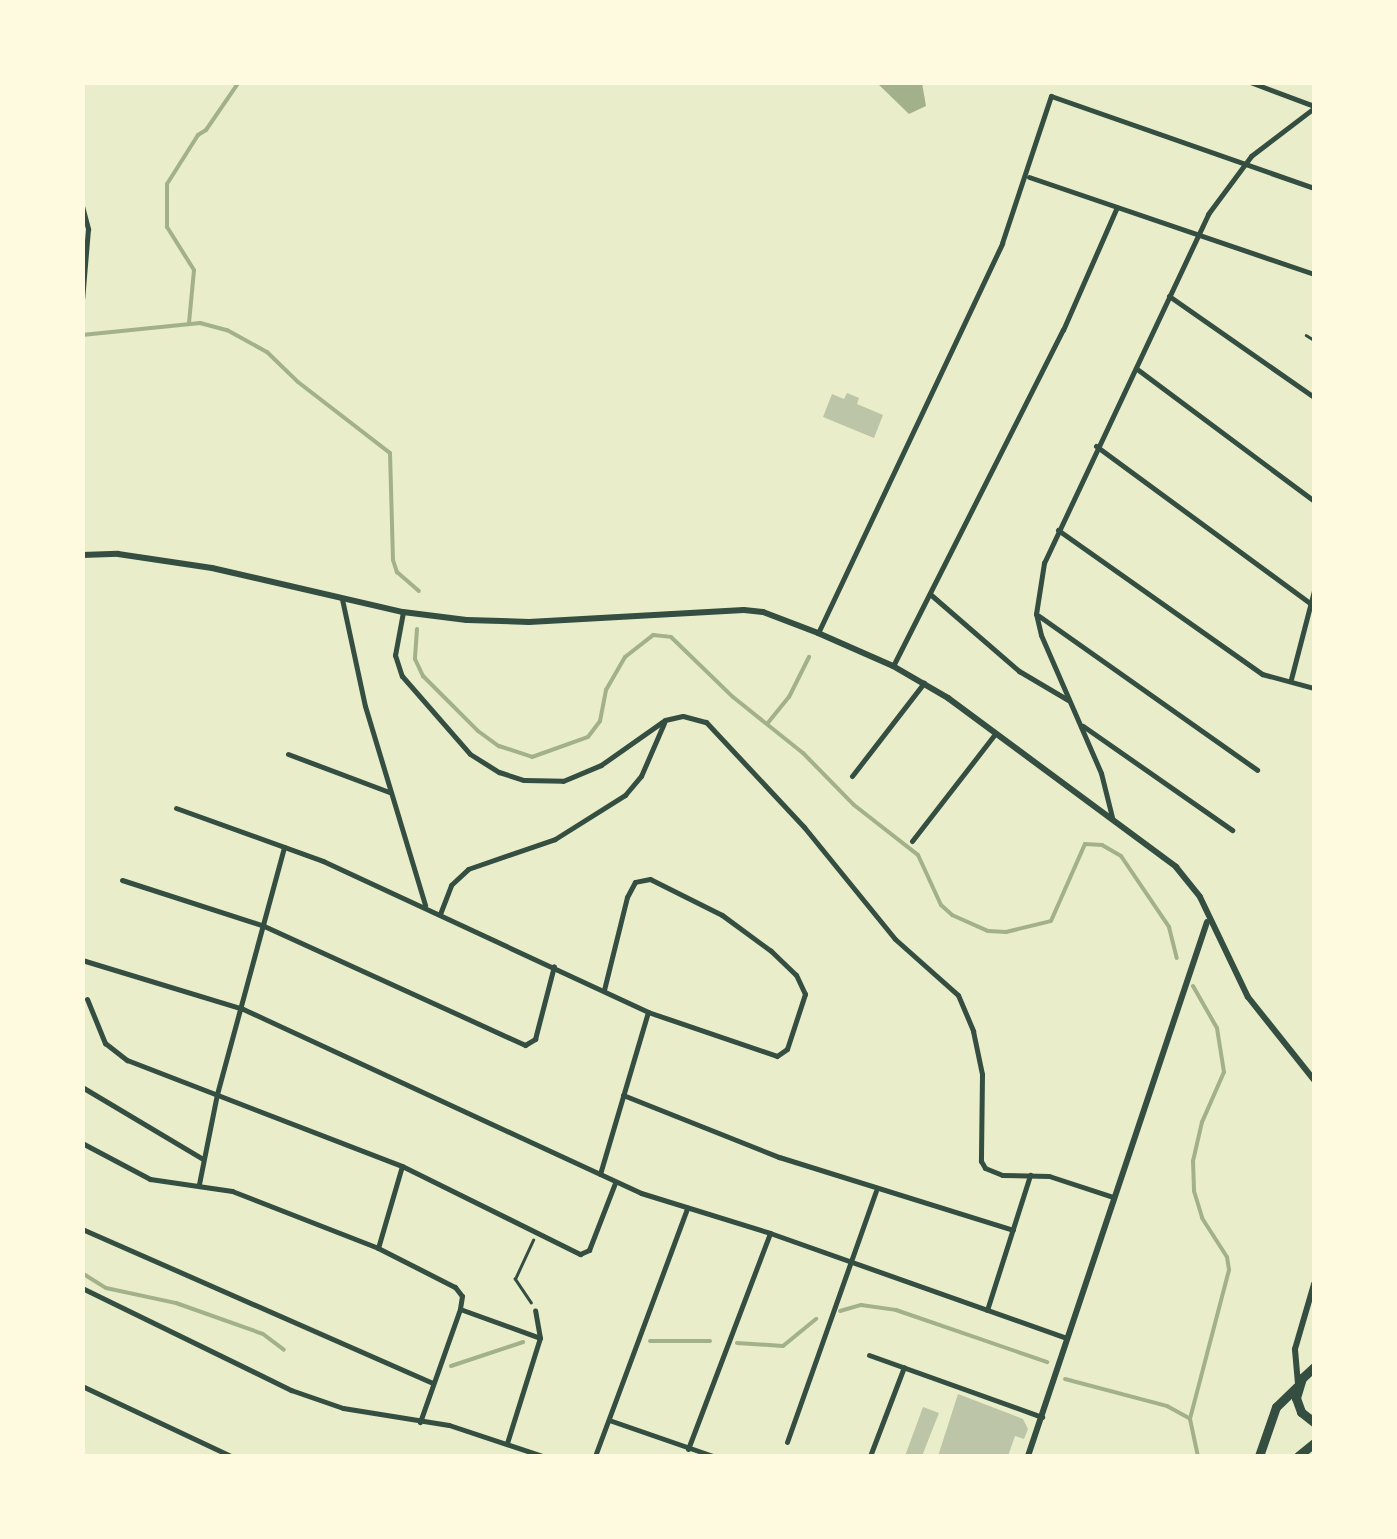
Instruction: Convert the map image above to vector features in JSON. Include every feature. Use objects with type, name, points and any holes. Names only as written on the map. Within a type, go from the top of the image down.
[{"type":"highway","points":[[1259,1456],[1276,1407],[1314,1368]]},
{"type":"highway","points":[[1298,1386],[1298,1405],[1314,1422]]},
{"type":"highway","points":[[1298,1456],[1314,1443]]},
{"type":"street","points":[[1250,82],[1314,107]]},
{"type":"street","points":[[818,633],[1002,243],[1028,176],[1051,96],[1314,188]]},
{"type":"street","points":[[1112,817],[1080,724],[1048,658],[1036,614],[1044,563],[1196,236],[1243,165],[1269,139],[1314,107]]},
{"type":"street","points":[[1028,176],[1314,274]]},
{"type":"street","points":[[82,206],[88,229],[82,300]]},
{"type":"street","points":[[892,666],[1062,330],[1117,207]]},
{"type":"street","points":[[1169,296],[1314,397]]},
{"type":"street","points":[[1136,368],[1314,502]]},
{"type":"street","points":[[1096,446],[1311,604]]},
{"type":"street","points":[[1058,530],[1262,674],[1314,688]]},
{"type":"street","points":[[82,555],[118,554],[212,568],[403,612],[497,622],[744,610],[763,612],[818,633],[924,683],[1112,817],[1190,880],[1267,1025],[1314,1080]]},
{"type":"street","points":[[1291,679],[1314,592]]},
{"type":"street","points":[[930,594],[1020,671],[1070,702]]},
{"type":"street","points":[[342,599],[389,792],[426,906]]},
{"type":"street","points":[[403,612],[395,655],[402,676],[470,754],[499,772],[524,780],[563,781],[601,765],[665,720],[684,716],[706,722],[804,827],[896,939],[948,982],[966,1009],[982,1074],[981,1161],[994,1174],[1050,1176],[1113,1198]]},
{"type":"street","points":[[1036,614],[1257,770]]},
{"type":"street","points":[[852,776],[924,683]]},
{"type":"street","points":[[440,914],[451,885],[468,869],[556,839],[625,795],[641,776],[665,720]]},
{"type":"street","points":[[1080,724],[1232,830]]},
{"type":"street","points":[[912,841],[996,732]]},
{"type":"street","points":[[288,754],[389,792]]},
{"type":"street","points":[[176,808],[284,846],[426,906],[648,1012],[776,1056],[787,1048],[804,994],[796,975],[772,951],[722,914],[650,879],[635,882],[626,897],[604,990]]},
{"type":"street","points":[[199,1184],[217,1094],[284,846]]},
{"type":"street","points":[[122,880],[264,926],[524,1045],[536,1039],[554,966]]},
{"type":"street","points":[[1028,1456],[1208,920]]},
{"type":"street","points":[[82,960],[243,1009],[616,1181],[1068,1339]]},
{"type":"street","points":[[87,999],[105,1043],[113,1052],[402,1166],[580,1254],[589,1250],[616,1181]]},
{"type":"street","points":[[600,1174],[648,1012]]},
{"type":"street","points":[[82,1087],[203,1159]]},
{"type":"street","points":[[623,1095],[876,1190],[1013,1230]]},
{"type":"street","points":[[82,1142],[150,1180],[199,1184],[232,1192],[378,1248],[450,1284],[462,1296],[460,1309],[420,1422]]},
{"type":"street","points":[[378,1248],[402,1166]]},
{"type":"street","points":[[986,1310],[1030,1175]]},
{"type":"street","points":[[787,1442],[876,1190]]},
{"type":"street","points":[[595,1456],[687,1208]]},
{"type":"street","points":[[82,1229],[433,1383]]},
{"type":"street","points":[[688,1449],[770,1233]]},
{"type":"street","points":[[82,1288],[292,1390],[343,1408],[449,1425],[542,1456]]},
{"type":"street","points":[[1298,1386],[1295,1349],[1314,1290]]},
{"type":"street","points":[[460,1309],[540,1338]]},
{"type":"street","points":[[507,1443],[540,1338],[535,1310]]},
{"type":"street","points":[[869,1355],[1042,1417]]},
{"type":"street","points":[[870,1456],[904,1368]]},
{"type":"street","points":[[82,1386],[231,1456]]},
{"type":"street","points":[[609,1420],[712,1456]]},
{"type":"lane","points":[[1306,334],[1314,340]]},
{"type":"path","points":[[535,1310],[515,1279],[536,1234]]},
{"type":"shaded area","points":[[877,83],[922,83],[926,106],[909,114]]},
{"type":"building","points":[[847,393],[859,398],[857,404],[883,415],[874,438],[823,417],[832,394],[844,399]]},
{"type":"building","points":[[958,1394],[1023,1419],[1028,1429],[1024,1439],[1015,1436],[1008,1456],[938,1456]]},
{"type":"building","points":[[923,1407],[939,1413],[922,1456],[905,1456]]},
{"type":"waterway","points":[[189,323],[194,270],[167,227],[167,184],[239,82]]},
{"type":"waterway","points":[[82,335],[200,323],[227,330],[267,352],[298,382],[390,453],[393,560],[397,572],[419,591]]},
{"type":"waterway","points":[[417,629],[415,659],[423,676],[478,731],[499,746],[532,757],[588,737],[600,721],[606,690],[625,657],[653,635],[671,637],[733,697],[803,753],[854,805],[918,855],[941,905],[952,915],[988,931],[1006,932],[1051,921],[1085,844],[1102,845],[1121,856],[1169,927],[1177,958]]},
{"type":"waterway","points":[[767,724],[789,697],[809,657]]},
{"type":"waterway","points":[[1193,986],[1217,1028],[1224,1072],[1202,1122],[1193,1161],[1194,1191],[1202,1218],[1227,1257],[1229,1270],[1190,1419],[1198,1456]]},
{"type":"waterway","points":[[82,1273],[106,1288],[176,1303],[263,1334],[284,1350]]},
{"type":"waterway","points":[[840,1311],[861,1305],[896,1310],[1047,1362]]},
{"type":"waterway","points":[[737,1343],[783,1346],[816,1319]]},
{"type":"waterway","points":[[650,1341],[710,1341]]},
{"type":"waterway","points":[[451,1366],[523,1342]]},
{"type":"waterway","points":[[1065,1379],[1167,1406],[1190,1419]]}]
